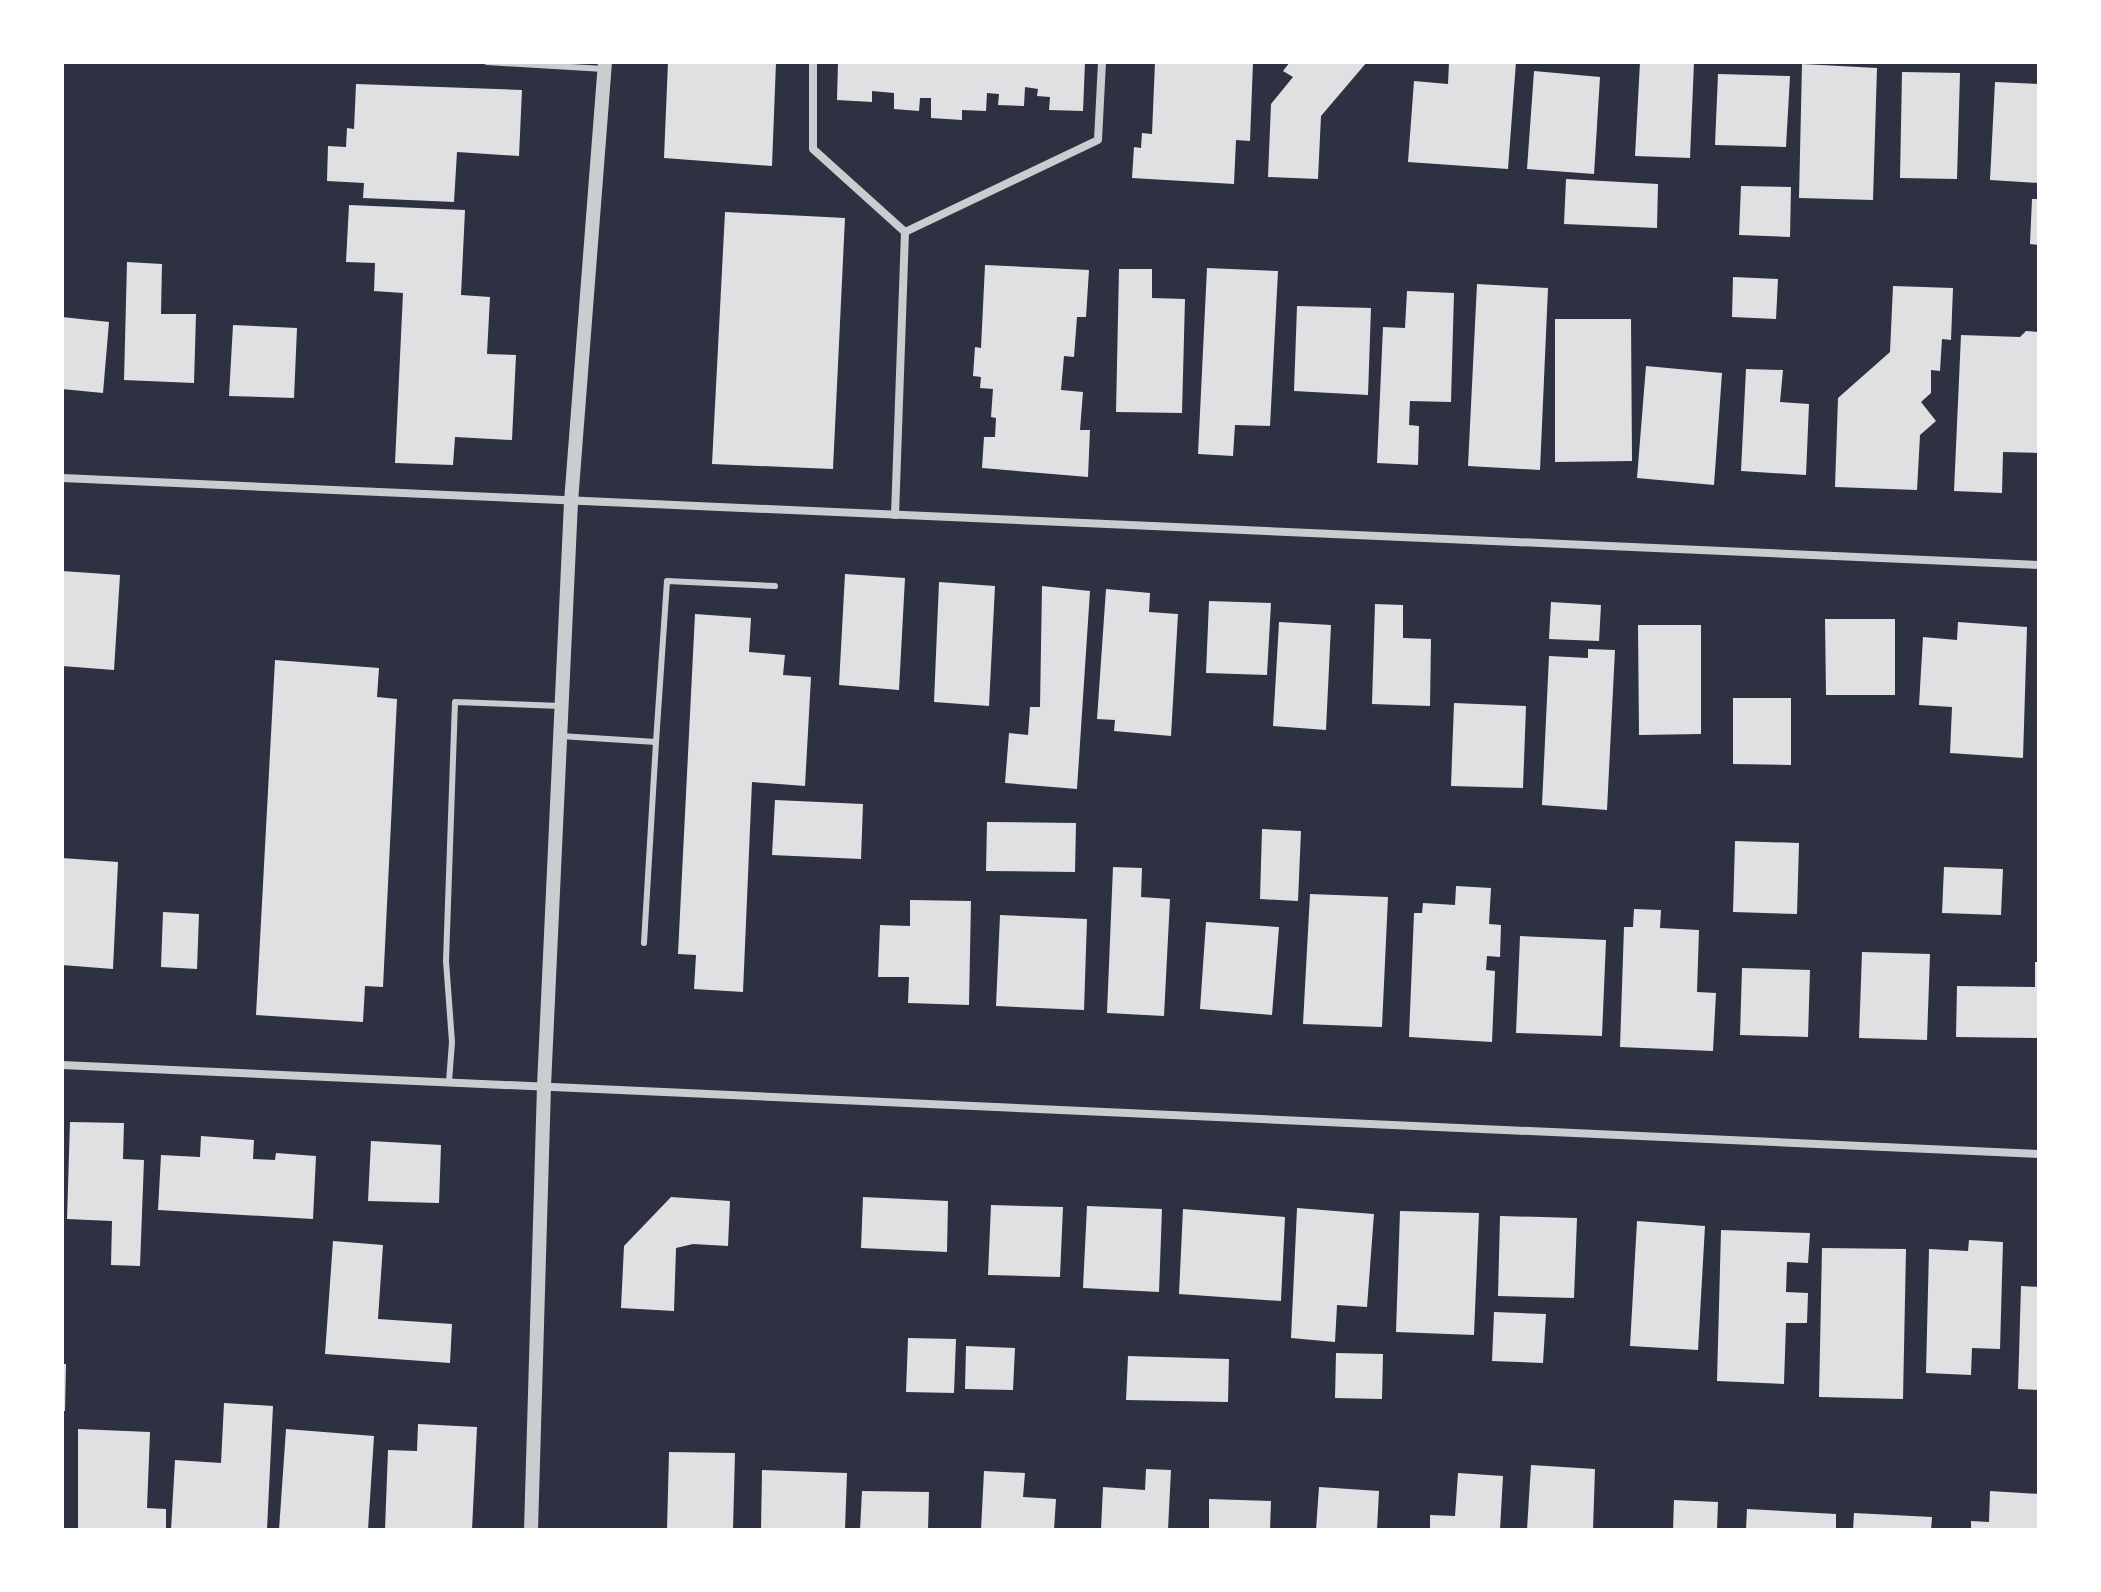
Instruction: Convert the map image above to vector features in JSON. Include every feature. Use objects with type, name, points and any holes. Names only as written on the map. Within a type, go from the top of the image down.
[{"type":"street","points":[[813,62],[813,149],[905,232],[895,515]]},
{"type":"street","points":[[905,232],[1098,140],[1102,62]]},
{"type":"street","points":[[531,1530],[544,1086],[571,502],[605,66]]},
{"type":"street","points":[[62,478],[2039,565]]},
{"type":"street","points":[[62,1065],[2039,1154]]},
{"type":"lane","points":[[487,62],[605,66]]},
{"type":"lane","points":[[644,943],[667,581],[775,586]]},
{"type":"lane","points":[[449,1082],[452,1042],[446,961],[455,702],[561,706]]},
{"type":"lane","points":[[560,736],[656,742]]},
{"type":"building","points":[[668,62],[776,62],[772,166],[664,158]]},
{"type":"building","points":[[838,62],[1085,62],[1083,111],[1049,110],[1050,97],[1037,96],[1038,89],[1025,87],[1024,106],[998,105],[999,94],[987,93],[986,111],[962,110],[962,120],[931,118],[931,98],[920,98],[919,111],[894,109],[894,93],[872,91],[872,102],[837,100]]},
{"type":"building","points":[[1155,62],[1253,62],[1250,141],[1236,140],[1234,184],[1132,178],[1134,147],[1141,148],[1142,133],[1152,134]]},
{"type":"building","points":[[1290,62],[1367,62],[1321,116],[1318,179],[1268,177],[1271,104],[1293,77],[1283,71]]},
{"type":"building","points":[[1449,62],[1516,62],[1508,169],[1408,162],[1414,81],[1448,84]]},
{"type":"building","points":[[1640,62],[1694,62],[1690,158],[1635,156]]},
{"type":"building","points":[[1802,64],[1877,68],[1873,200],[1799,198]]},
{"type":"building","points":[[1534,71],[1600,77],[1594,174],[1527,169]]},
{"type":"building","points":[[1902,72],[1960,73],[1957,179],[1900,178]]},
{"type":"building","points":[[1718,74],[1790,76],[1786,147],[1715,145]]},
{"type":"building","points":[[1995,82],[2039,84],[2039,183],[1990,180]]},
{"type":"building","points":[[356,84],[522,90],[519,156],[457,152],[454,202],[363,198],[364,183],[327,181],[328,146],[346,147],[347,128],[354,129]]},
{"type":"building","points":[[1566,179],[1658,184],[1657,228],[1564,224]]},
{"type":"building","points":[[1741,186],[1791,187],[1790,237],[1739,235]]},
{"type":"building","points":[[2032,199],[2039,199],[2039,245],[2030,244]]},
{"type":"building","points":[[349,205],[465,210],[461,295],[490,297],[487,354],[516,355],[512,440],[455,437],[453,465],[395,463],[403,293],[374,291],[375,263],[346,262]]},
{"type":"building","points":[[725,212],[845,218],[833,469],[712,464]]},
{"type":"building","points":[[127,262],[162,264],[161,314],[196,314],[194,383],[124,380]]},
{"type":"building","points":[[985,265],[1089,270],[1086,317],[1077,317],[1074,357],[1064,356],[1061,390],[1083,392],[1080,430],[1090,430],[1088,477],[982,468],[984,437],[995,437],[996,418],[991,417],[993,389],[980,388],[981,377],[973,376],[975,347],[981,348]]},
{"type":"building","points":[[1207,268],[1278,271],[1270,426],[1235,425],[1233,456],[1198,454]]},
{"type":"building","points":[[1119,269],[1152,269],[1152,298],[1185,299],[1182,413],[1116,412]]},
{"type":"building","points":[[1733,277],[1778,279],[1776,319],[1732,317]]},
{"type":"building","points":[[1477,284],[1548,288],[1540,470],[1468,466]]},
{"type":"building","points":[[1893,286],[1953,288],[1951,340],[1942,339],[1940,371],[1931,370],[1931,393],[1921,402],[1936,421],[1920,435],[1917,490],[1835,487],[1838,398],[1890,352]]},
{"type":"building","points":[[1407,291],[1454,293],[1451,402],[1410,401],[1409,425],[1419,426],[1418,465],[1377,463],[1383,327],[1405,328]]},
{"type":"building","points":[[1297,306],[1371,308],[1368,395],[1294,391]]},
{"type":"building","points":[[62,317],[109,322],[103,393],[62,389]]},
{"type":"building","points":[[1555,319],[1631,319],[1632,461],[1555,462]]},
{"type":"building","points":[[233,325],[297,328],[294,398],[229,396]]},
{"type":"building","points":[[2026,331],[2039,332],[2039,453],[2003,452],[2002,493],[1954,491],[1961,335],[2020,337]]},
{"type":"building","points":[[1646,366],[1722,373],[1714,485],[1637,478]]},
{"type":"building","points":[[1746,369],[1783,370],[1780,402],[1809,404],[1806,475],[1741,471]]},
{"type":"building","points":[[62,571],[120,575],[114,670],[62,666]]},
{"type":"building","points":[[845,574],[905,578],[899,690],[839,685]]},
{"type":"building","points":[[939,582],[995,586],[989,706],[934,702]]},
{"type":"building","points":[[1042,586],[1090,591],[1077,789],[1005,783],[1009,733],[1028,735],[1030,707],[1040,707]]},
{"type":"building","points":[[1106,589],[1150,593],[1149,612],[1178,614],[1171,736],[1114,731],[1115,720],[1097,719]]},
{"type":"building","points":[[1209,601],[1271,603],[1267,675],[1206,673]]},
{"type":"building","points":[[1551,602],[1601,605],[1599,641],[1549,639]]},
{"type":"building","points":[[1375,604],[1403,605],[1403,638],[1431,639],[1430,706],[1372,704]]},
{"type":"building","points":[[695,614],[751,618],[749,652],[785,655],[783,675],[811,677],[805,786],[752,782],[743,992],[694,989],[696,955],[678,954]]},
{"type":"building","points":[[1825,619],[1895,619],[1895,695],[1826,695]]},
{"type":"building","points":[[1279,622],[1331,625],[1326,730],[1273,726]]},
{"type":"building","points":[[1958,622],[2027,627],[2023,758],[1950,753],[1952,707],[1919,705],[1923,637],[1957,640]]},
{"type":"building","points":[[1638,625],[1701,625],[1701,734],[1639,735]]},
{"type":"building","points":[[1588,649],[1615,650],[1607,810],[1542,805],[1549,656],[1588,658]]},
{"type":"building","points":[[275,660],[379,668],[377,697],[397,699],[383,987],[365,986],[363,1022],[256,1015]]},
{"type":"building","points":[[1733,698],[1791,698],[1791,765],[1733,764]]},
{"type":"building","points":[[1454,703],[1526,706],[1523,788],[1451,786]]},
{"type":"building","points":[[775,800],[863,804],[861,859],[772,855]]},
{"type":"building","points":[[987,822],[1076,823],[1075,872],[986,871]]},
{"type":"building","points":[[1262,829],[1301,831],[1298,901],[1260,899]]},
{"type":"building","points":[[1735,841],[1799,843],[1797,914],[1733,912]]},
{"type":"building","points":[[62,858],[118,862],[113,969],[62,965]]},
{"type":"building","points":[[1113,867],[1142,868],[1141,897],[1170,899],[1164,1016],[1107,1013]]},
{"type":"building","points":[[1944,867],[2003,869],[2001,915],[1942,913]]},
{"type":"building","points":[[1456,886],[1491,888],[1489,924],[1501,925],[1500,957],[1487,956],[1486,970],[1495,971],[1492,1042],[1409,1037],[1414,913],[1422,913],[1423,903],[1455,905]]},
{"type":"building","points":[[1310,894],[1388,897],[1382,1027],[1303,1024]]},
{"type":"building","points":[[910,900],[971,901],[969,1005],[908,1003],[909,977],[878,977],[880,925],[910,926]]},
{"type":"building","points":[[1634,909],[1661,910],[1660,928],[1699,930],[1697,992],[1716,993],[1713,1051],[1620,1047],[1624,927],[1633,927]]},
{"type":"building","points":[[163,912],[199,914],[197,969],[161,967]]},
{"type":"building","points":[[1000,915],[1087,919],[1084,1010],[996,1006]]},
{"type":"building","points":[[1206,922],[1279,927],[1272,1015],[1200,1009]]},
{"type":"building","points":[[1520,936],[1606,940],[1602,1036],[1516,1033]]},
{"type":"building","points":[[1862,952],[1930,954],[1927,1040],[1859,1038]]},
{"type":"building","points":[[2035,962],[2039,962],[2039,1038],[1956,1037],[1957,986],[2035,987]]},
{"type":"building","points":[[1742,968],[1810,970],[1808,1037],[1740,1035]]},
{"type":"building","points":[[70,1122],[124,1123],[123,1159],[144,1160],[140,1266],[111,1265],[112,1221],[67,1219]]},
{"type":"building","points":[[201,1136],[254,1140],[253,1159],[275,1160],[276,1153],[316,1156],[313,1219],[158,1210],[161,1155],[200,1157]]},
{"type":"building","points":[[371,1141],[441,1145],[439,1203],[368,1201]]},
{"type":"building","points":[[671,1197],[730,1201],[728,1246],[693,1244],[676,1248],[674,1311],[621,1308],[624,1246]]},
{"type":"building","points":[[863,1197],[948,1201],[947,1252],[861,1248]]},
{"type":"building","points":[[991,1205],[1063,1207],[1060,1277],[988,1275]]},
{"type":"building","points":[[1087,1206],[1162,1209],[1159,1292],[1083,1288]]},
{"type":"building","points":[[1297,1208],[1374,1214],[1367,1307],[1337,1305],[1335,1342],[1291,1338]]},
{"type":"building","points":[[1183,1209],[1285,1217],[1281,1301],[1179,1294]]},
{"type":"building","points":[[1400,1211],[1479,1213],[1474,1335],[1396,1332]]},
{"type":"building","points":[[1500,1216],[1577,1218],[1574,1298],[1498,1296]]},
{"type":"building","points":[[1637,1221],[1705,1226],[1698,1350],[1630,1346]]},
{"type":"building","points":[[1721,1230],[1810,1233],[1808,1263],[1787,1262],[1786,1292],[1808,1293],[1807,1323],[1786,1323],[1784,1384],[1717,1381]]},
{"type":"building","points":[[1969,1240],[2003,1242],[2000,1349],[1972,1348],[1971,1375],[1926,1373],[1929,1249],[1968,1251]]},
{"type":"building","points":[[333,1241],[383,1245],[378,1319],[452,1324],[450,1363],[325,1354]]},
{"type":"building","points":[[1822,1248],[1906,1249],[1903,1399],[1819,1397]]},
{"type":"building","points":[[2021,1286],[2039,1287],[2039,1390],[2018,1389]]},
{"type":"building","points":[[1494,1312],[1546,1314],[1543,1363],[1492,1361]]},
{"type":"building","points":[[908,1338],[956,1339],[954,1393],[906,1392]]},
{"type":"building","points":[[966,1346],[1015,1348],[1013,1390],[965,1389]]},
{"type":"building","points":[[1336,1353],[1383,1354],[1382,1399],[1335,1398]]},
{"type":"building","points":[[1128,1356],[1229,1359],[1228,1402],[1126,1400]]},
{"type":"building","points":[[62,1364],[66,1364],[65,1411],[62,1411]]},
{"type":"building","points":[[224,1403],[273,1406],[267,1530],[171,1530],[175,1460],[221,1463]]},
{"type":"building","points":[[418,1424],[477,1427],[472,1530],[385,1530],[388,1450],[417,1451]]},
{"type":"building","points":[[78,1429],[150,1432],[147,1508],[166,1509],[166,1530],[78,1530]]},
{"type":"building","points":[[286,1429],[374,1436],[368,1530],[279,1530]]},
{"type":"building","points":[[669,1452],[735,1453],[733,1530],[667,1530]]},
{"type":"building","points":[[1531,1465],[1595,1469],[1593,1530],[1527,1530]]},
{"type":"building","points":[[1146,1469],[1171,1470],[1168,1530],[1101,1530],[1103,1487],[1145,1490]]},
{"type":"building","points":[[762,1470],[847,1473],[845,1530],[761,1530]]},
{"type":"building","points":[[984,1471],[1025,1473],[1023,1497],[1056,1499],[1054,1530],[981,1530]]},
{"type":"building","points":[[1458,1473],[1503,1476],[1500,1530],[1430,1530],[1430,1515],[1455,1516]]},
{"type":"building","points":[[1319,1487],[1379,1491],[1377,1530],[1316,1530]]},
{"type":"building","points":[[862,1491],[929,1492],[928,1530],[860,1530]]},
{"type":"building","points":[[1990,1491],[2039,1494],[2039,1530],[1971,1530],[1971,1521],[1989,1522]]},
{"type":"building","points":[[1209,1499],[1271,1501],[1270,1530],[1209,1530]]},
{"type":"building","points":[[1674,1500],[1718,1502],[1717,1530],[1673,1530]]},
{"type":"building","points":[[1747,1509],[1836,1514],[1836,1530],[1746,1530]]},
{"type":"building","points":[[1854,1513],[1932,1517],[1931,1530],[1853,1530]]}]
